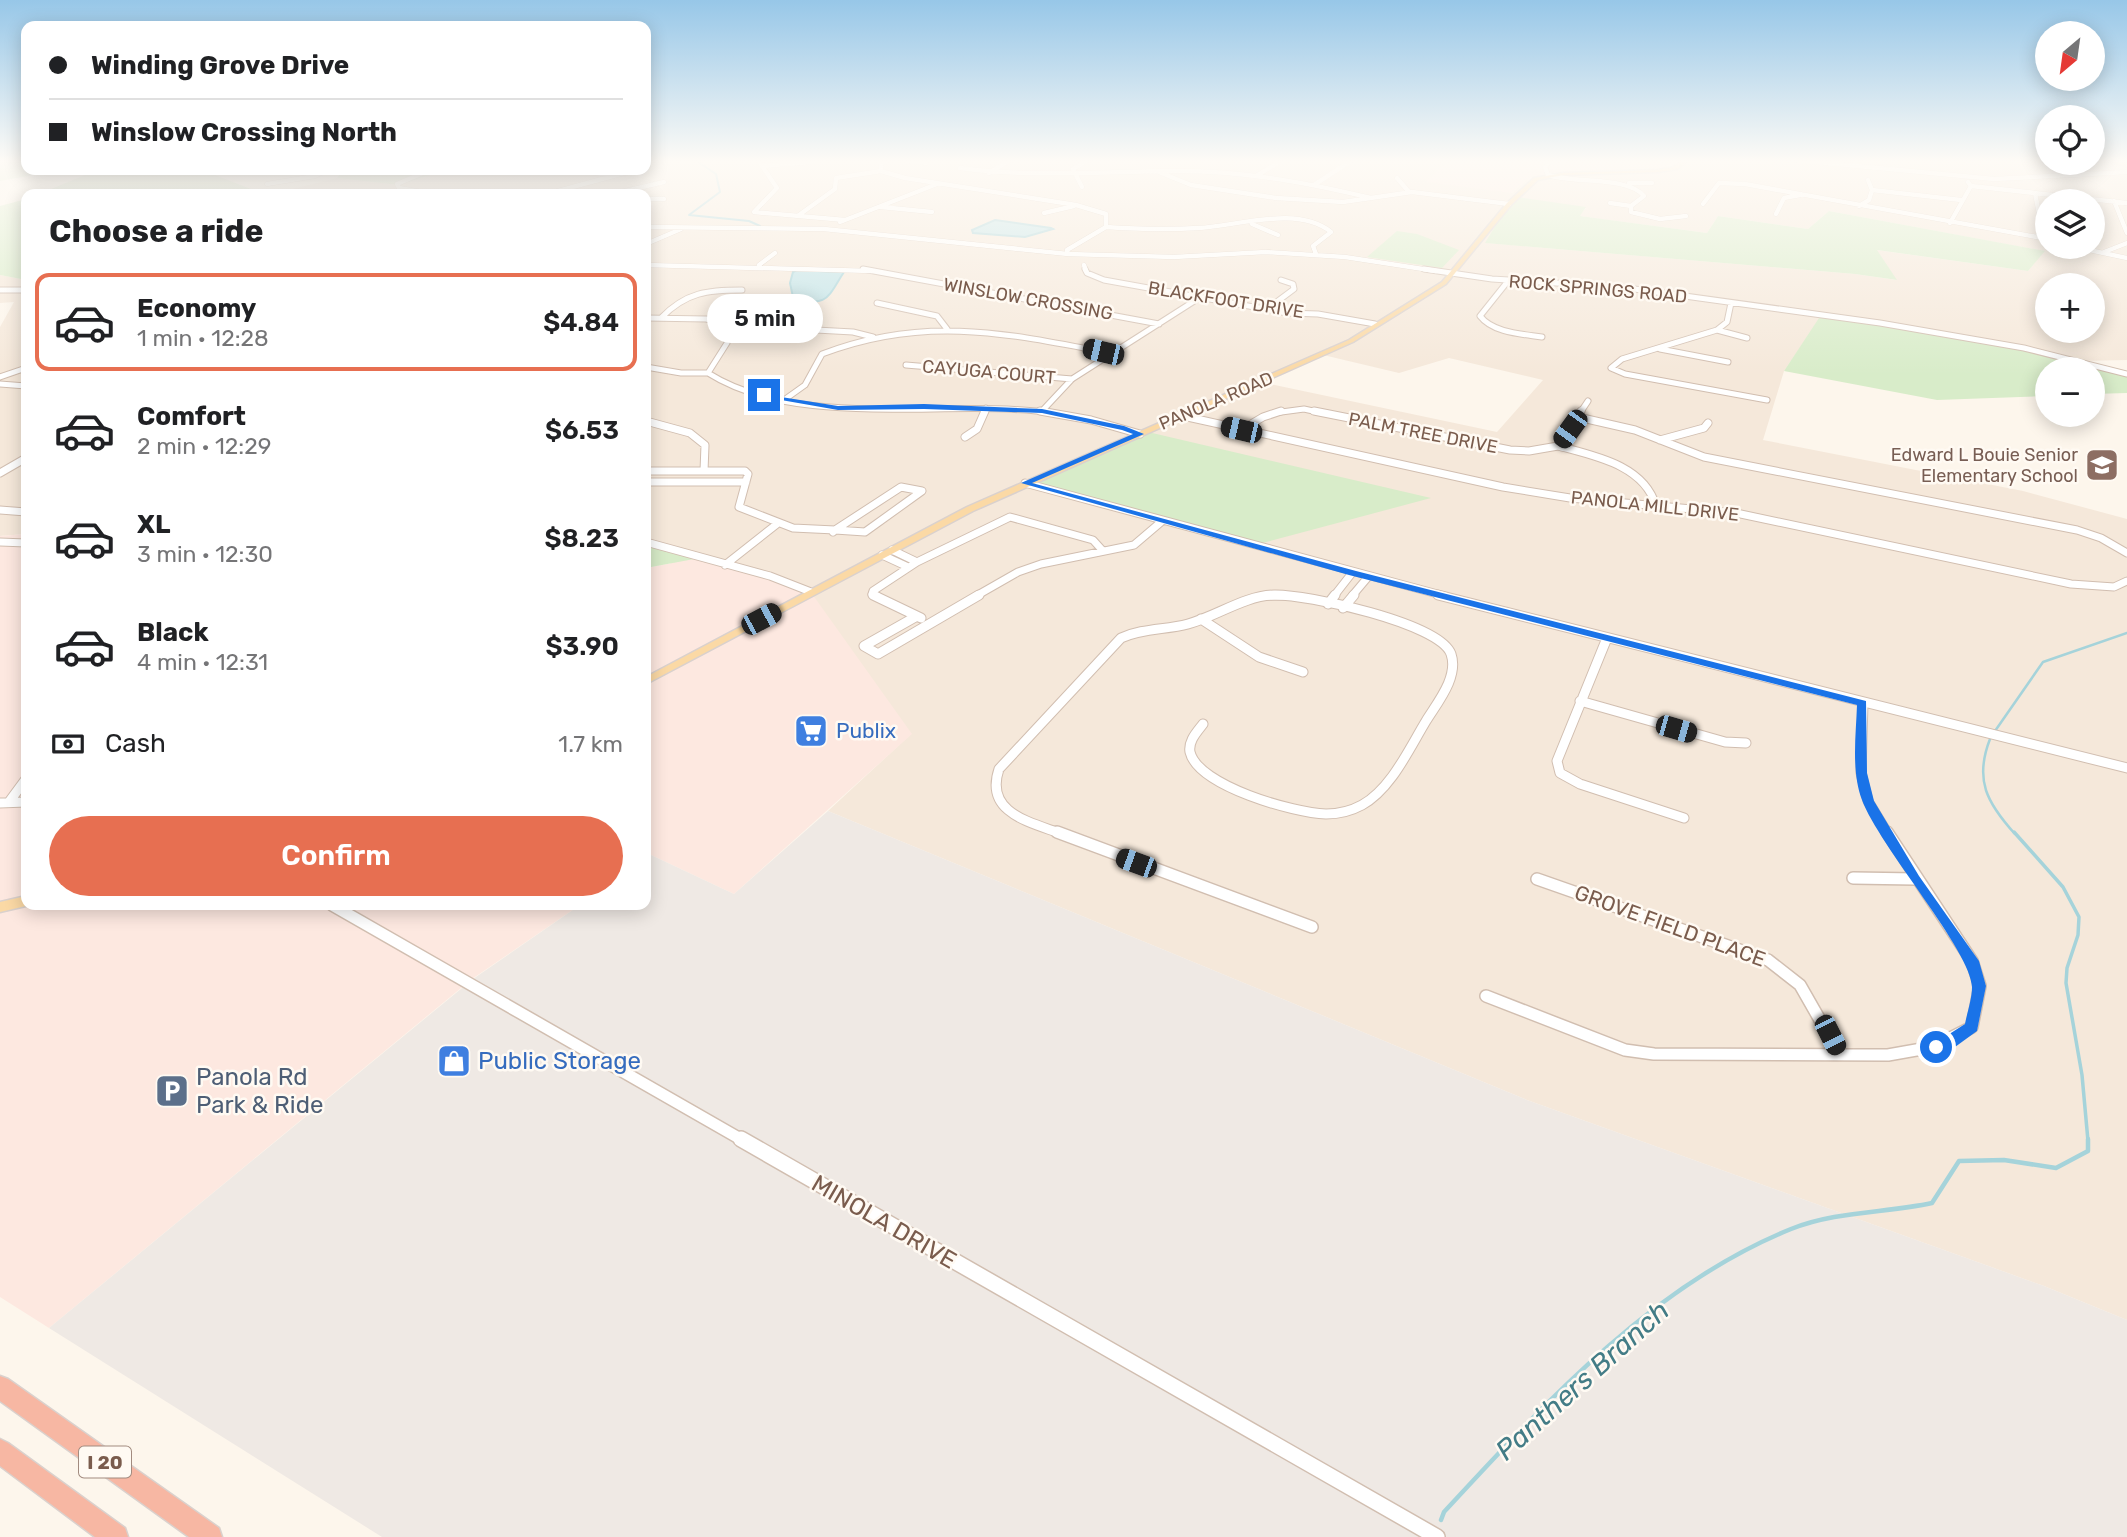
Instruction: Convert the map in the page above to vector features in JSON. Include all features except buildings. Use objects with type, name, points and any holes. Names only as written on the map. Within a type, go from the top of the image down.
[{"type":"highway","name":"I 20","points":[[0,1387],[210,1537]]},
{"type":"highway","name":"I 20","points":[[0,1451],[116,1537]]},
{"type":"main road","points":[[1444,283],[1449,273],[1485,232]]},
{"type":"main road","name":"PANOLA ROAD","points":[[651,678],[811,592],[1025,483],[1335,349],[1444,283]]},
{"type":"main road","points":[[0,907],[21,902]]},
{"type":"street","points":[[651,242],[675,232]]},
{"type":"street","name":"ROCK SPRINGS ROAD","points":[[846,232],[996,250],[1068,254],[1174,257],[1266,252],[1316,254],[1508,281],[1609,286],[2013,346],[2127,374]]},
{"type":"street","points":[[1068,254],[1067,250],[1077,241],[1096,232]]},
{"type":"street","points":[[1146,232],[1149,238]]},
{"type":"street","points":[[1203,232],[1207,237]]},
{"type":"street","points":[[1270,232],[1278,235]]},
{"type":"street","points":[[1316,254],[1313,246],[1331,232]]},
{"type":"street","points":[[2004,232],[2035,237]]},
{"type":"street","points":[[2105,251],[2127,243]]},
{"type":"street","points":[[759,265],[775,253]]},
{"type":"street","points":[[2105,254],[2127,258]]},
{"type":"street","name":"WINSLOW CROSSING","points":[[651,265],[859,268],[1160,324]]},
{"type":"street","name":"BLACKFOOT DRIVE","points":[[1084,265],[1087,273],[1097,279],[1199,298],[1375,324]]},
{"type":"street","points":[[1457,265],[1483,278]]},
{"type":"street","points":[[1444,283],[1460,277],[1483,278]]},
{"type":"street","points":[[1267,309],[1294,289],[1293,284],[1281,280]]},
{"type":"street","points":[[1508,281],[1480,316],[1482,320],[1504,331],[1542,337]]},
{"type":"street","points":[[0,290],[21,290]]},
{"type":"street","points":[[661,318],[677,300],[690,293],[742,290]]},
{"type":"street","points":[[1042,411],[1072,379],[1199,298]]},
{"type":"street","points":[[877,303],[925,312],[943,320],[947,329]]},
{"type":"street","points":[[1731,303],[1727,322],[1717,330],[1622,359],[1611,368],[1625,374],[1766,400]]},
{"type":"street","points":[[651,318],[706,319],[728,324],[727,343],[708,373]]},
{"type":"street","points":[[784,400],[801,391],[812,379],[822,354],[874,337],[947,329],[1033,337],[1115,354]]},
{"type":"street","points":[[816,330],[853,332],[874,337]]},
{"type":"street","points":[[1717,330],[1747,338]]},
{"type":"street","points":[[1660,348],[1728,362]]},
{"type":"street","name":"CAYUGA COURT","points":[[906,365],[1072,379]]},
{"type":"street","points":[[651,368],[681,373],[708,373],[725,386],[784,400],[838,408],[986,408],[1042,411],[1101,422],[1140,434]]},
{"type":"street","points":[[0,377],[21,370]]},
{"type":"street","points":[[0,384],[21,386]]},
{"type":"street","points":[[1588,401],[1558,446],[1594,457],[1641,479],[1650,488],[1656,506]]},
{"type":"street","points":[[965,437],[977,429],[986,408]]},
{"type":"street","name":"PALM TREE DRIVE","points":[[1241,430],[1267,414],[1287,408],[1304,409],[1510,450],[1530,451],[1558,446]]},
{"type":"street","name":"PANOLA MILL DRIVE","points":[[1183,416],[1503,487],[1570,498],[1736,513],[2071,584],[2114,587],[2127,581]]},
{"type":"street","points":[[1578,417],[1628,428],[1704,457],[2077,530],[2101,538],[2127,553]]},
{"type":"street","points":[[651,423],[698,437],[705,445],[704,471]]},
{"type":"street","points":[[1659,440],[1704,428],[1708,423]]},
{"type":"street","points":[[0,473],[21,462]]},
{"type":"street","points":[[15,467],[21,467]]},
{"type":"street","points":[[651,471],[745,471],[748,474],[739,507],[777,524],[833,532],[865,532],[922,491],[901,486],[833,532]]},
{"type":"street","points":[[651,482],[746,482]]},
{"type":"street","points":[[1025,483],[1352,573],[2127,768]]},
{"type":"street","points":[[0,510],[21,512]]},
{"type":"street","points":[[931,623],[872,594],[908,567],[1010,517],[1021,517],[1093,540],[1103,551]]},
{"type":"street","points":[[917,616],[864,646],[878,654],[1017,572],[1041,564],[1133,545],[1161,522]]},
{"type":"street","points":[[725,565],[777,524]]},
{"type":"street","points":[[0,542],[21,542]]},
{"type":"street","points":[[651,544],[689,558],[761,571],[811,592]]},
{"type":"street","points":[[892,550],[917,562]]},
{"type":"street","points":[[882,555],[908,567]]},
{"type":"street","points":[[1328,604],[1352,573]]},
{"type":"street","points":[[1343,608],[1368,577]]},
{"type":"street","points":[[1203,724],[1191,740],[1189,753],[1201,772],[1224,784],[1288,807],[1318,813],[1350,810],[1365,803],[1381,789],[1444,691],[1452,672],[1453,657],[1445,643],[1423,629],[1297,597],[1272,596],[1244,601],[1201,619],[1143,629],[1121,638],[999,769],[994,782],[995,794],[999,804],[1014,816],[1312,927]]},
{"type":"street","points":[[1201,619],[1259,657],[1303,672]]},
{"type":"street","points":[[1607,638],[1557,761],[1560,773],[1580,784],[1684,818]]},
{"type":"street","points":[[1580,701],[1724,742],[1746,743]]},
{"type":"street","points":[[1486,996],[1625,1050],[1654,1054],[1840,1055],[1923,1052],[1950,1043],[1972,1027],[1979,986],[1972,961],[1915,879],[1868,801],[1861,773],[1863,703]]},
{"type":"street","points":[[5,802],[21,784]]},
{"type":"street","points":[[1853,878],[1915,879]]},
{"type":"street","name":"GROVE FIELD PLACE","points":[[1537,879],[1768,960],[1800,985],[1840,1055]]},
{"type":"street","name":"MINOLA DRIVE","points":[[341,910],[1437,1537]]},
{"type":"shaded area","points":[[651,232],[1493,232],[1486,243],[1855,274],[1896,280],[1876,250],[2028,271],[2038,259],[2105,259],[2105,232],[2127,232],[2127,360],[2061,357],[1960,334],[1822,315],[1784,371],[1763,440],[2023,491],[2127,519],[2127,1320],[2044,1286],[1527,1100],[828,811],[911,734],[651,550]],"holes":[[[1319,354],[1399,373],[1449,358],[1543,380],[1497,432],[1260,382]]]},
{"type":"shaded area","points":[[1940,232],[2035,232],[2035,249]]},
{"type":"shaded area","points":[[0,275],[21,279],[21,534],[0,536],[0,327],[14,302],[0,303]]},
{"type":"shaded area","points":[[21,534],[21,910],[573,910],[472,979],[49,1328],[0,1297],[0,536]]},
{"type":"shaded area","points":[[694,559],[810,591],[912,734],[734,894],[651,855],[651,567]]},
{"type":"shaded area","points":[[828,811],[1527,1100],[2044,1286],[2127,1320],[2127,1537],[382,1537],[49,1328],[473,979],[573,910],[651,910],[651,855],[734,894]]},
{"type":"green space","points":[[0,232],[21,232],[21,279],[0,275]]},
{"type":"green space","points":[[1396,232],[1417,234],[1459,250],[1442,268],[1367,257]]},
{"type":"green space","points":[[1492,232],[1941,232],[2035,249],[2035,259],[2038,259],[2028,271],[1877,250],[1897,280],[1855,274],[1485,243]]},
{"type":"green space","points":[[1821,315],[1960,334],[2054,357],[2035,357],[2035,396],[1937,400],[1784,371]]},
{"type":"green space","points":[[2105,370],[2127,375],[2127,393],[2105,394]]},
{"type":"green space","points":[[1148,432],[1431,498],[1259,544],[1021,486]]},
{"type":"green space","points":[[651,547],[694,559],[651,567]]},
{"type":"water","points":[[973,232],[1043,232],[1025,237]]},
{"type":"water","points":[[793,272],[844,272],[826,298],[813,302],[793,297],[790,283]]},
{"type":"waterway","name":"Panthers Branch","points":[[1995,731],[2043,662],[2127,633]]},
{"type":"waterway","name":"Panthers Branch","points":[[1990,739],[1985,754],[1983,779],[1997,812],[2015,834]]},
{"type":"waterway","name":"Panthers Branch","points":[[2014,832],[2063,887],[2079,917],[2078,935],[2067,968],[2066,983],[2082,1075],[2088,1141]]},
{"type":"waterway","name":"Panthers Branch","points":[[1441,1520],[1444,1512],[1521,1430],[1603,1351],[1646,1315],[1692,1282],[1740,1253],[1808,1223],[1932,1203],[1959,1161],[2004,1160],[2056,1168],[2088,1151],[2088,1141]]},
{"type":"place","name":"Edward L Bouie Senior Elementary School","points":[[2102,465]]},
{"type":"place","name":"Publix","points":[[811,731]]},
{"type":"place","name":"Public Storage","points":[[454,1061]]},
{"type":"place","name":"Panola Rd Park & Ride","points":[[172,1091]]},
{"type":"route","points":[[764,395],[808,405],[838,408],[924,407],[1042,411],[1124,428],[1140,434],[1025,483],[1352,573],[1863,703],[1861,773],[1868,801],[1915,879],[1972,961],[1979,986],[1978,1009],[1972,1027],[1950,1043],[1936,1047]]}]
